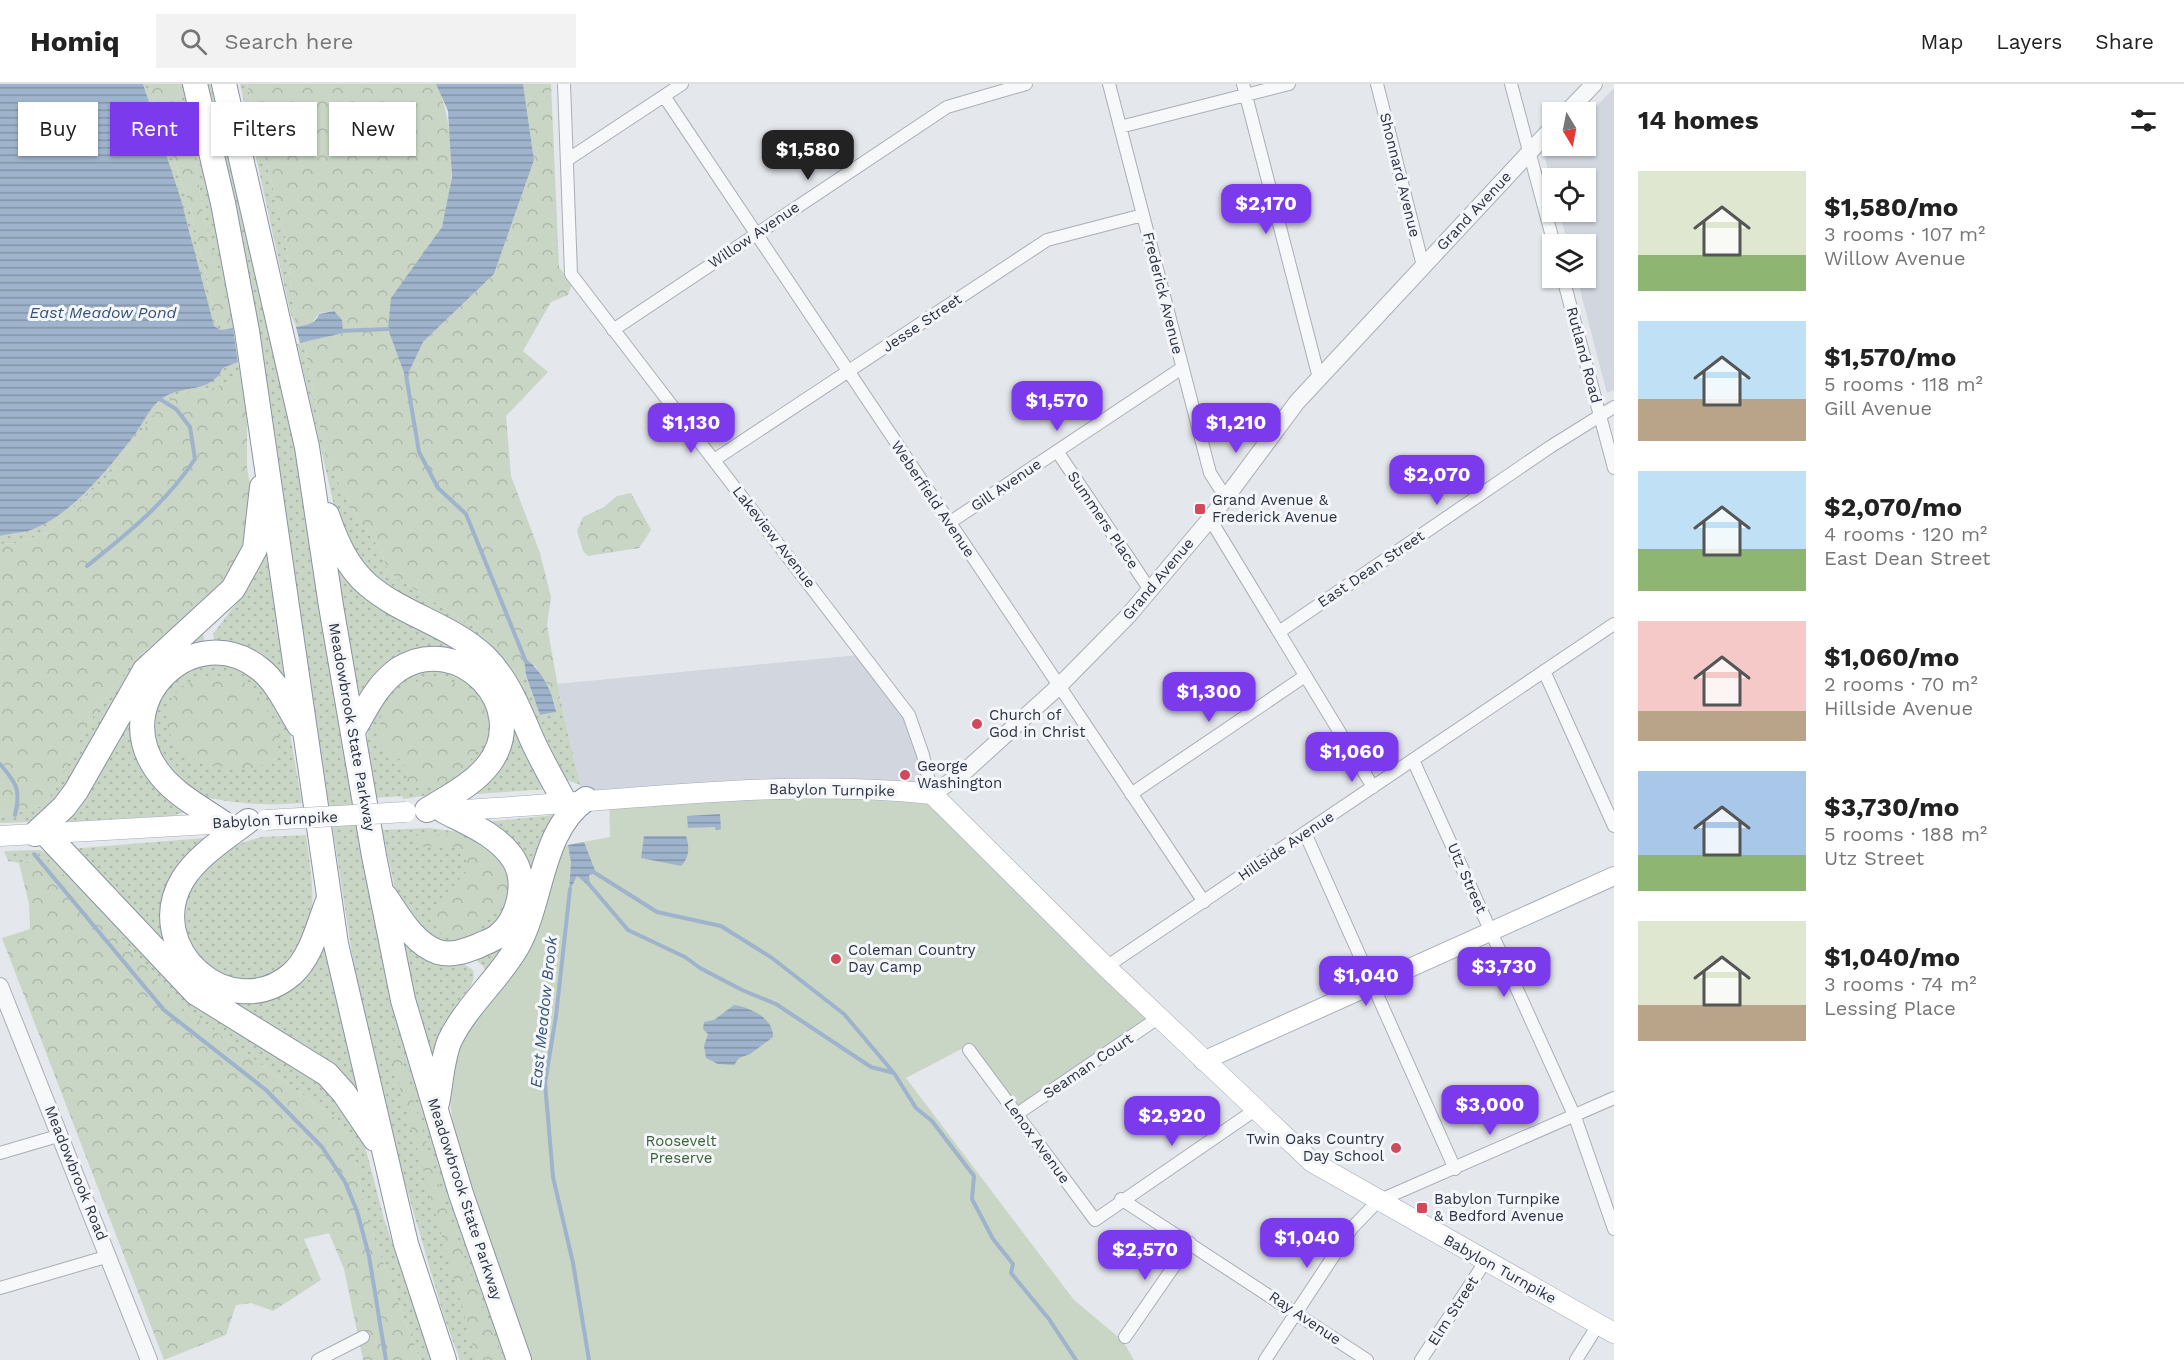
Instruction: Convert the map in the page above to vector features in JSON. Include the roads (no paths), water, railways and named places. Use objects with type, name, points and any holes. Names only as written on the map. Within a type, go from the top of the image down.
[{"type":"highway","points":[[195,84],[226,216],[247,331],[328,898],[381,1148],[406,1244],[444,1360]]},
{"type":"highway","name":"Meadowbrook State Parkway","points":[[224,84],[248,181],[310,467],[331,606],[381,890],[403,1000],[461,1194],[519,1360]]},
{"type":"highway","points":[[266,462],[255,549],[233,589],[145,670],[76,790],[40,834],[196,993],[327,1074],[344,1093],[381,1148]]},
{"type":"highway","points":[[310,467],[336,540],[351,566],[368,585],[393,603],[463,640],[495,668],[516,700],[534,744],[575,800],[571,813],[556,837],[528,924],[516,947],[476,999],[449,1041],[436,1107]]},
{"type":"highway","points":[[216,604],[209,621],[207,636],[217,651]]},
{"type":"highway","points":[[223,823],[177,792],[162,778],[147,752],[141,729],[144,706],[152,687],[161,676],[176,664],[217,651],[243,658],[262,670],[303,732]]},
{"type":"highway","points":[[353,731],[380,687],[398,670],[411,663],[446,659],[480,676],[497,698],[502,719],[500,744],[482,773],[426,811]]},
{"type":"highway","points":[[381,890],[413,935],[438,952],[461,953],[498,936],[510,923],[517,910],[520,890],[517,867],[499,842],[426,811]]},
{"type":"highway","points":[[257,821],[200,859],[178,889],[173,906],[173,929],[187,963],[214,984],[237,991],[262,989],[283,980],[293,973],[307,954],[328,898]]},
{"type":"highway","points":[[461,953],[478,968],[479,983],[476,999]]},
{"type":"main road","name":"Babylon Turnpike","points":[[0,836],[759,789],[880,790],[932,794],[1106,968],[1312,1162],[1485,1262],[1608,1329]]},
{"type":"main road","points":[[1203,1061],[1614,876]]},
{"type":"street","name":"Lakeview Avenue","points":[[564,84],[571,274],[909,715],[923,754],[932,794]]},
{"type":"street","points":[[567,160],[682,84]]},
{"type":"street","name":"Willow Avenue","points":[[613,330],[947,107],[1026,84]]},
{"type":"street","name":"Frederick Avenue","points":[[1109,84],[1210,473],[1226,498]]},
{"type":"street","points":[[1120,127],[1244,90],[1289,84]]},
{"type":"street","name":"Shonnard Avenue","points":[[1377,84],[1423,266]]},
{"type":"street","points":[[1511,84],[1551,234]]},
{"type":"street","points":[[1577,102],[1594,84]]},
{"type":"street","points":[[1244,90],[1319,378]]},
{"type":"street","name":"Weberfield Avenue","points":[[664,96],[1204,902]]},
{"type":"street","name":"Grand Avenue","points":[[932,794],[962,774],[1058,687],[1111,634],[1210,519],[1319,378],[1542,139]]},
{"type":"street","name":"Jesse Street","points":[[714,460],[1047,240],[1143,215]]},
{"type":"street","name":"Rutland Road","points":[[1566,288],[1614,468]]},
{"type":"street","name":"Gill Avenue","points":[[949,523],[1182,368]]},
{"type":"street","name":"East Dean Street","points":[[1279,632],[1614,407]]},
{"type":"street","name":"Summers Place","points":[[1057,451],[1150,590]]},
{"type":"street","points":[[1210,519],[1373,787]]},
{"type":"street","name":"Hillside Avenue","points":[[1106,968],[1614,624]]},
{"type":"street","points":[[1544,671],[1614,826]]},
{"type":"street","points":[[1131,794],[1305,676]]},
{"type":"street","name":"Utz Street","points":[[1413,760],[1575,1117],[1614,1229]]},
{"type":"street","points":[[1305,833],[1455,1168]]},
{"type":"street","name":"Meadowbrook Road","points":[[0,986],[149,1360]]},
{"type":"street","name":"Seaman Court","points":[[1017,1114],[1158,1018]]},
{"type":"street","name":"Lenox Avenue","points":[[969,1050],[1095,1220],[1121,1200]]},
{"type":"street","points":[[1264,1360],[1352,1227],[1378,1201],[1575,1117],[1614,1098]]},
{"type":"street","points":[[1121,1200],[1255,1110]]},
{"type":"street","points":[[0,1153],[61,1135]]},
{"type":"street","name":"Ray Avenue","points":[[1121,1200],[1367,1360]]},
{"type":"street","points":[[1125,1337],[1190,1243]]},
{"type":"street","points":[[0,1288],[109,1256]]},
{"type":"street","name":"Elm Street","points":[[1421,1360],[1485,1262]]},
{"type":"street","points":[[1576,1360],[1608,1329]]},
{"type":"street","points":[[318,1360],[363,1337]]},
{"type":"water","name":"East Meadow Pond","points":[[0,84],[143,84],[149,102],[110,102],[110,156],[167,156],[181,200],[214,326],[221,330],[233,328],[238,362],[223,368],[211,382],[170,394],[161,399],[102,475],[64,511],[32,530],[0,536]]},
{"type":"water","points":[[436,84],[523,84],[534,160],[494,274],[423,342],[406,378],[388,329],[391,298],[442,227],[452,177],[448,111]]},
{"type":"water","points":[[334,311],[342,320],[343,333],[300,343],[296,327],[313,322],[319,314]]},
{"type":"water","points":[[524,658],[536,668],[545,682],[556,712],[540,715],[526,675]]},
{"type":"water","points":[[720,814],[721,829],[716,830],[715,827],[688,828],[687,816]]},
{"type":"water","points":[[644,836],[686,836],[688,852],[684,863],[681,866],[641,858]]},
{"type":"water","points":[[584,842],[596,873],[589,875],[590,887],[577,876],[569,892],[571,862],[568,845]]},
{"type":"water","points":[[734,1005],[747,1008],[765,1019],[772,1030],[773,1037],[750,1054],[739,1058],[734,1065],[718,1064],[706,1058],[704,1046],[708,1034],[703,1029],[704,1022],[714,1020]]},
{"type":"waterway","points":[[337,331],[388,329]]},
{"type":"waterway","name":"East Meadow Brook","points":[[406,375],[419,452],[438,488],[466,514],[526,662]]},
{"type":"waterway","points":[[87,566],[159,503],[172,490],[195,459],[190,427],[176,409],[158,398]]},
{"type":"waterway","points":[[0,764],[16,787],[18,799],[15,815]]},
{"type":"waterway","points":[[34,854],[164,1010],[266,1090],[322,1147],[345,1182],[357,1211],[369,1256],[386,1360]]},
{"type":"waterway","points":[[592,871],[657,912],[721,926],[772,958],[844,1014],[893,1072]]},
{"type":"waterway","points":[[588,883],[628,930],[685,957],[700,968],[742,990],[776,1004],[871,1067],[894,1073],[916,1108],[932,1121],[974,1176],[972,1199],[993,1239],[1013,1264],[1011,1273],[1049,1319],[1076,1360]]},
{"type":"waterway","name":"East Meadow Brook","points":[[570,889],[556,1016],[545,1083],[553,1177],[573,1263],[589,1360]]},
{"type":"place","name":"Grand Avenue & Frederick Avenue","points":[[1200,509]]},
{"type":"place","name":"Church of God in Christ","points":[[977,724]]},
{"type":"place","name":"George Washington","points":[[905,775]]},
{"type":"place","name":"Coleman Country Day Camp","points":[[836,959]]},
{"type":"place","name":"Twin Oaks Country Day School","points":[[1396,1148]]},
{"type":"place","name":"Babylon Turnpike & Bedford Avenue","points":[[1422,1208]]},
{"type":"park label","name":"Roosevelt Preserve","points":[[681,1150]]}]
